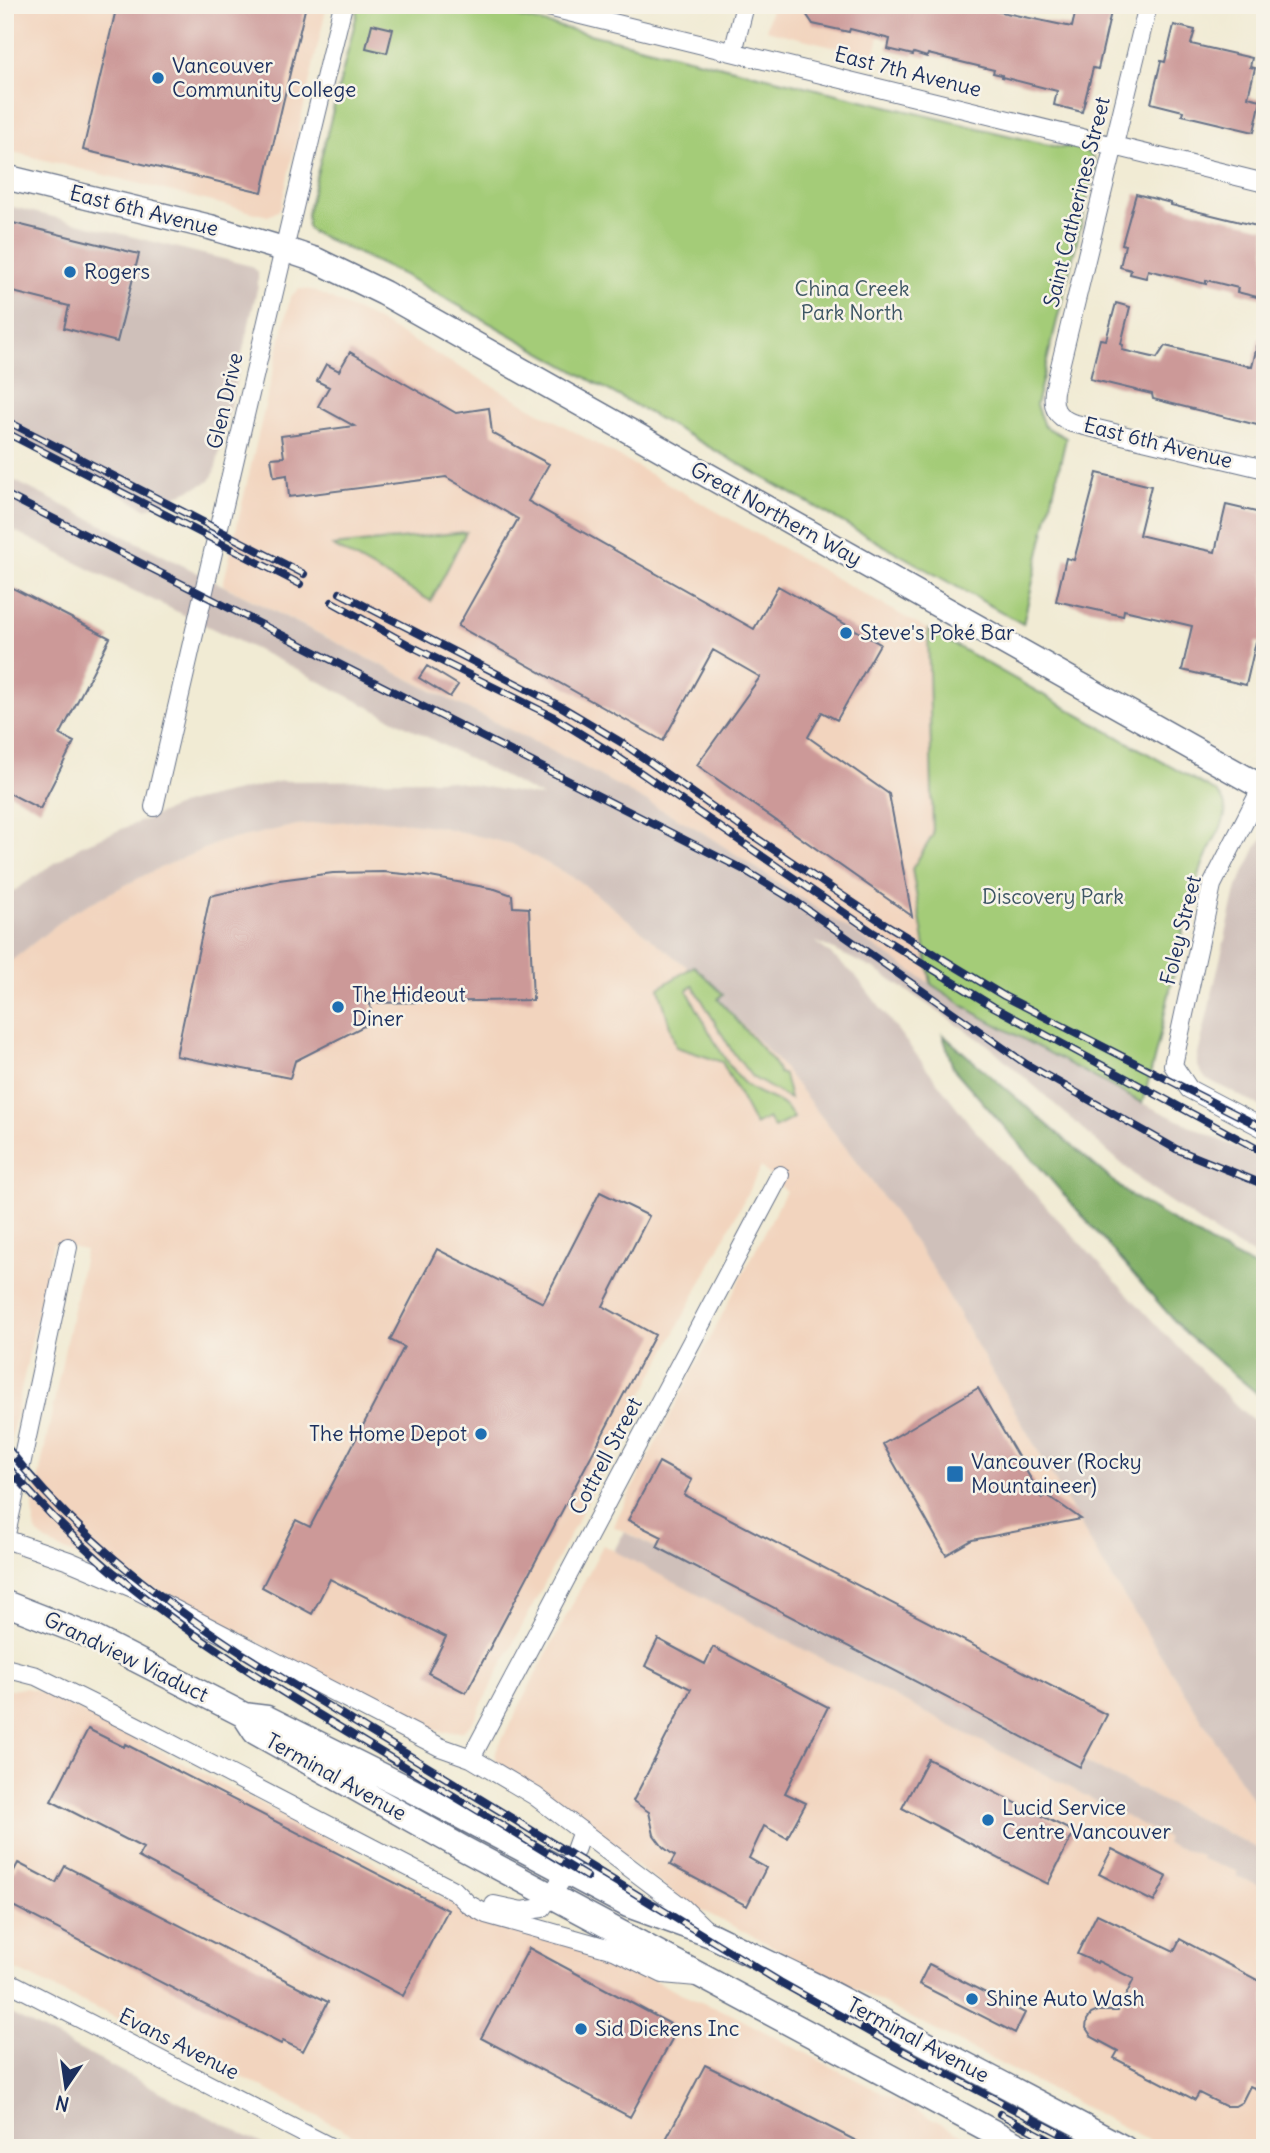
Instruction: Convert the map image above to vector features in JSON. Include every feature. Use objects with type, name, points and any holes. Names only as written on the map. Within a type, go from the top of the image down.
[{"type":"main road","name":"East 6th Avenue","points":[[5,177],[210,227],[283,249]]},
{"type":"main road","name":"Great Northern Way","points":[[283,249],[306,256],[384,292],[1263,788]]},
{"type":"main road","name":"Grandview Viaduct","points":[[5,1603],[92,1637],[244,1715]]},
{"type":"main road","name":"Terminal Avenue","points":[[244,1715],[267,1718],[407,1788],[628,1905],[711,1935],[834,1995],[1124,2148]]},
{"type":"main road","name":"Terminal Avenue","points":[[244,1715],[255,1732],[464,1849],[1023,2148]]},
{"type":"street","name":"Glen Drive","points":[[154,807],[283,249],[343,5]]},
{"type":"street","name":"East 7th Avenue","points":[[540,5],[1265,183]]},
{"type":"street","points":[[733,52],[746,5]]},
{"type":"street","name":"Saint Catherines Street","points":[[1055,410],[1054,391],[1148,5]]},
{"type":"street","name":"East 6th Avenue","points":[[1055,410],[1072,423],[1265,469]]},
{"type":"street","name":"Foley Street","points":[[1263,788],[1212,885],[1174,1065],[1189,1089],[1265,1129]]},
{"type":"street","name":"Cottrell Street","points":[[471,1758],[780,1175]]},
{"type":"street","points":[[5,1539],[68,1247]]},
{"type":"street","name":"Terminal Avenue","points":[[5,1539],[69,1561],[135,1589],[440,1747],[471,1758],[535,1796],[683,1908],[711,1935]]},
{"type":"street","name":"Terminal Avenue","points":[[5,1668],[36,1676],[135,1725],[455,1891],[468,1904],[495,1917],[614,1950],[663,1974],[705,1977]]},
{"type":"street","points":[[455,1891],[465,1890],[491,1904],[522,1911],[542,1908],[567,1872],[582,1831]]},
{"type":"street","name":"Evans Avenue","points":[[5,1980],[332,2148]]},
{"type":"shaded area","name":"Vancouver Community College","points":[[5,5],[327,5],[281,207],[268,216],[5,150]]},
{"type":"shaded area","points":[[772,5],[887,5],[874,56],[766,30]]},
{"type":"shaded area","points":[[5,205],[251,266],[258,272],[258,285],[215,471],[210,481],[147,509],[5,432]]},
{"type":"shaded area","points":[[299,289],[312,290],[370,317],[928,630],[933,835],[912,869],[931,984],[699,830],[576,763],[223,585],[290,297]]},
{"type":"shaded area","points":[[5,476],[576,763],[699,830],[975,1013],[1142,1103],[1265,1161],[1265,1260],[1229,1242],[1148,1187],[988,1045],[876,970],[815,941],[855,975],[972,1127],[1161,1330],[1241,1410],[1265,1429],[1265,1819],[1105,1567],[930,1264],[867,1175],[782,1066],[692,971],[578,880],[511,844],[441,827],[378,819],[297,825],[220,842],[151,872],[71,913],[5,966],[5,897],[80,846],[186,803],[282,781],[445,780],[543,797],[282,662],[5,526]]},
{"type":"shaded area","points":[[378,819],[441,827],[511,844],[578,880],[692,971],[782,1066],[867,1175],[930,1264],[1105,1567],[1265,1819],[1265,1852],[613,1526],[786,1191],[761,1167],[472,1723],[463,1731],[443,1732],[416,1725],[160,1591],[53,1546],[38,1534],[34,1527],[33,1505],[85,1250],[53,1243],[5,1464],[5,966],[71,913],[151,872],[220,842],[297,825]]},
{"type":"shaded area","points":[[1265,836],[1265,1109],[1205,1078],[1197,1065],[1197,1059],[1237,887],[1257,846]]},
{"type":"shaded area","points":[[624,1532],[1265,1852],[1265,1888],[1237,1877],[1237,1871],[1201,1859],[1201,1855],[1166,1844],[1167,1838],[614,1551]]},
{"type":"shaded area","points":[[603,1545],[1167,1838],[1166,1844],[1201,1855],[1201,1859],[1237,1871],[1237,1877],[1265,1888],[1265,2148],[1164,2148],[686,1902],[498,1766],[495,1756],[497,1749]]},
{"type":"shaded area","points":[[24,1688],[35,1690],[86,1713],[475,1915],[609,1957],[683,1995],[731,2014],[987,2148],[378,2148],[260,2086],[5,1965],[5,1691]]},
{"type":"shaded area","points":[[5,2011],[269,2148],[5,2148]]},
{"type":"green space","name":"China Creek Park North","points":[[356,5],[469,5],[1061,148],[1076,147],[1089,154],[1095,165],[1095,173],[1036,405],[1044,426],[1066,438],[1023,624],[406,276],[312,232],[308,227],[307,214],[357,14]]},
{"type":"green space","points":[[466,532],[431,601],[333,546]]},
{"type":"green space","name":"Discovery Park","points":[[928,630],[1216,792],[1222,798],[1225,805],[1224,818],[1202,866],[1190,907],[1142,1103],[975,1013],[931,984],[912,869],[933,835]]},
{"type":"green space","points":[[694,966],[723,994],[718,999],[772,1060],[779,1073],[784,1075],[790,1099],[752,1077],[732,1051],[693,985],[687,990],[729,1065],[751,1089],[784,1106],[794,1118],[774,1128],[768,1118],[755,1125],[722,1062],[676,1047],[659,988]]},
{"type":"green space","points":[[943,1035],[1128,1194],[1220,1249],[1265,1272],[1265,1400],[1185,1333],[953,1068]]},
{"type":"building","points":[[117,5],[306,5],[262,192],[83,150]]},
{"type":"building","points":[[800,5],[968,5],[1072,27],[1077,5],[1111,12],[1098,69],[1093,68],[1082,112],[1054,105],[1057,91],[1002,77],[993,73],[994,70],[928,54],[927,57],[888,49],[890,39],[850,29],[849,32],[813,24]]},
{"type":"building","points":[[372,24],[393,29],[387,53],[366,48]]},
{"type":"building","points":[[1174,25],[1195,30],[1191,44],[1252,58],[1250,67],[1255,68],[1248,97],[1261,100],[1254,132],[1182,115],[1183,111],[1151,103],[1161,61],[1165,62]]},
{"type":"building","points":[[1136,194],[1265,228],[1265,299],[1237,292],[1238,288],[1206,280],[1206,284],[1148,270],[1146,278],[1130,274],[1131,270],[1120,267],[1125,245],[1122,244]]},
{"type":"building","name":"Rogers","points":[[5,221],[139,254],[117,342],[64,328],[69,306],[5,290]]},
{"type":"building","points":[[1116,303],[1130,307],[1122,350],[1157,358],[1165,346],[1252,367],[1259,338],[1265,339],[1265,427],[1153,399],[1152,394],[1090,379],[1100,339],[1106,340]]},
{"type":"building","points":[[350,352],[456,413],[489,408],[492,433],[549,464],[528,501],[754,629],[778,586],[880,644],[837,720],[822,712],[808,737],[889,794],[912,916],[697,765],[760,677],[713,650],[663,741],[458,626],[518,519],[446,477],[289,497],[287,475],[274,477],[271,458],[284,457],[281,436],[354,426],[318,406],[329,387],[317,381],[326,364],[339,371]]},
{"type":"building","points":[[1097,473],[1151,486],[1139,535],[1215,552],[1226,505],[1265,514],[1265,644],[1256,642],[1246,685],[1182,670],[1192,626],[1124,610],[1123,616],[1056,601],[1066,558],[1074,560]]},
{"type":"building","points":[[5,584],[110,638],[60,735],[74,742],[40,809],[5,791]]},
{"type":"building","points":[[427,666],[458,685],[450,697],[419,678]]},
{"type":"building","points":[[383,872],[425,876],[495,889],[512,895],[513,907],[529,908],[533,1000],[370,1003],[372,1022],[295,1061],[290,1078],[176,1056],[210,896],[279,880],[333,873]]},
{"type":"building","name":"The Home Depot","points":[[600,1192],[649,1216],[603,1306],[655,1335],[466,1693],[428,1673],[446,1637],[330,1579],[312,1614],[262,1587],[296,1520],[310,1527],[404,1347],[390,1340],[437,1249],[543,1303]]},
{"type":"building","points":[[978,1388],[1042,1498],[1047,1495],[1081,1519],[972,1540],[946,1555],[883,1444]]},
{"type":"building","points":[[659,1462],[692,1480],[684,1495],[1107,1715],[1080,1767],[657,1547],[662,1537],[628,1520]]},
{"type":"building","points":[[658,1639],[705,1664],[713,1647],[828,1707],[785,1793],[806,1803],[787,1838],[764,1826],[749,1858],[766,1868],[747,1906],[670,1865],[675,1856],[663,1847],[654,1835],[649,1812],[633,1801],[691,1689],[645,1666]]},
{"type":"building","points":[[88,1729],[124,1747],[125,1744],[448,1910],[403,1996],[138,1857],[143,1848],[51,1801]]},
{"type":"building","name":"Lucid Service Centre Vancouver","points":[[928,1759],[1074,1832],[1048,1884],[902,1808]]},
{"type":"building","points":[[1112,1849],[1167,1877],[1154,1902],[1099,1874]]},
{"type":"building","points":[[18,1863],[56,1883],[65,1866],[328,2002],[303,2051],[283,2041],[281,2044],[5,1902],[5,1888]]},
{"type":"building","points":[[1097,1914],[1174,1951],[1180,1939],[1265,1984],[1265,2093],[1250,2086],[1242,2102],[1235,2106],[1225,2106],[1199,2093],[1195,2100],[1114,2058],[1118,2051],[1092,2037],[1086,2028],[1091,2014],[1098,2011],[1118,2011],[1134,1979],[1077,1954]]},
{"type":"building","points":[[529,1948],[678,2028],[630,2117],[481,2038]]},
{"type":"building","name":"Shine Auto Wash","points":[[929,1964],[1025,2013],[1015,2033],[919,1984]]},
{"type":"building","points":[[705,2065],[870,2148],[684,2148],[666,2139]]},
{"type":"railway","points":[[5,420],[304,574]]},
{"type":"railway","points":[[5,432],[300,584]]},
{"type":"railway","points":[[5,494],[746,871],[795,901],[1026,1064],[1176,1149],[1265,1185]]},
{"type":"railway","points":[[340,593],[562,707],[624,744],[755,837],[882,922],[1004,996],[1265,1129]]},
{"type":"railway","points":[[332,602],[409,645],[552,716],[615,755],[874,933],[994,1007],[1265,1153]]},
{"type":"railway","points":[[5,1445],[57,1505],[115,1559],[177,1608],[243,1654],[780,1982],[907,2053],[1088,2148]]},
{"type":"railway","points":[[5,1463],[80,1543],[121,1579],[207,1643],[587,1877]]},
{"type":"railway","points":[[1000,2114],[1065,2148]]},
{"type":"place","name":"Vancouver Community College","points":[[158,78]]},
{"type":"place","name":"Rogers","points":[[70,272]]},
{"type":"place","name":"Steve's Poké Bar","points":[[846,633]]},
{"type":"place","name":"The Hideout Diner","points":[[338,1007]]},
{"type":"place","name":"The Home Depot","points":[[481,1434]]},
{"type":"place","name":"Vancouver (Rocky Mountaineer)","points":[[955,1474]]},
{"type":"place","name":"Lucid Service Centre Vancouver","points":[[988,1820]]},
{"type":"place","name":"Shine Auto Wash","points":[[972,1999]]},
{"type":"place","name":"Sid Dickens Inc","points":[[581,2029]]}]
